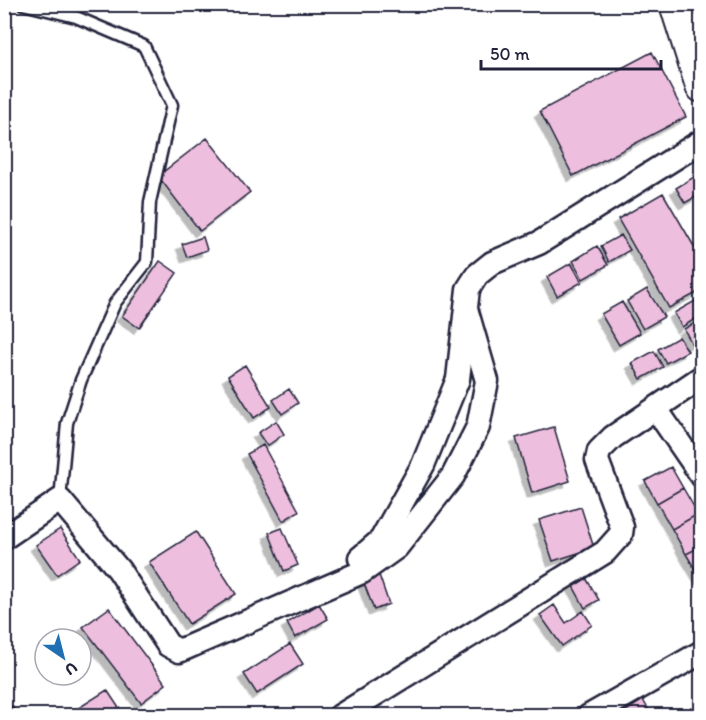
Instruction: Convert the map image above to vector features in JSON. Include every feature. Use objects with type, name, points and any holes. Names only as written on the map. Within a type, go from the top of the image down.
[{"type":"street","points":[[676,4],[702,86]]},
{"type":"street","points":[[327,587],[381,540],[414,483],[458,379],[468,289],[477,275],[492,263],[539,243],[702,141]]},
{"type":"street","points":[[4,538],[60,500],[119,570],[168,645],[178,651],[362,572],[397,547],[453,476],[478,427],[487,381],[467,312]]},
{"type":"street","points":[[340,716],[605,552],[621,534],[621,527],[597,460],[599,451],[613,437],[702,377]]},
{"type":"street","points":[[656,409],[702,476]]},
{"type":"street","points":[[589,716],[702,652]]},
{"type":"lane","points":[[23,4],[76,17],[144,45],[172,105],[150,202],[147,262],[115,303],[81,380],[67,423],[60,500]]},
{"type":"building","points":[[652,52],[686,117],[573,176],[540,111]]},
{"type":"building","points":[[207,138],[250,192],[200,231],[158,176]]},
{"type":"building","points":[[702,172],[702,193],[685,203],[676,188]]},
{"type":"building","points":[[663,193],[702,260],[702,290],[669,308],[618,219]]},
{"type":"building","points":[[621,235],[630,250],[609,262],[601,246]]},
{"type":"building","points":[[203,237],[207,250],[187,257],[182,244]]},
{"type":"building","points":[[597,246],[608,265],[583,279],[573,261]]},
{"type":"building","points":[[160,261],[177,273],[139,328],[122,316]]},
{"type":"building","points":[[571,263],[582,282],[557,296],[547,277]]},
{"type":"building","points":[[647,289],[664,317],[643,329],[627,301]]},
{"type":"building","points":[[702,297],[702,315],[682,327],[674,313]]},
{"type":"building","points":[[622,302],[640,333],[619,345],[601,314]]},
{"type":"building","points":[[702,319],[702,339],[692,344],[684,329]]},
{"type":"building","points":[[679,337],[688,351],[666,363],[658,349]]},
{"type":"building","points":[[654,351],[663,367],[641,379],[632,363]]},
{"type":"building","points":[[245,365],[271,407],[254,418],[228,376]]},
{"type":"building","points":[[289,389],[298,403],[282,414],[273,400]]},
{"type":"building","points":[[276,421],[284,434],[267,446],[258,433]]},
{"type":"building","points":[[554,427],[570,481],[532,493],[516,438]]},
{"type":"building","points":[[263,445],[299,511],[283,521],[247,454]]},
{"type":"building","points":[[671,467],[683,488],[657,503],[645,481]]},
{"type":"building","points":[[683,488],[698,514],[672,529],[657,503]]},
{"type":"building","points":[[581,507],[594,548],[553,561],[539,520]]},
{"type":"building","points":[[698,514],[702,521],[702,546],[686,554],[672,529]]},
{"type":"building","points":[[282,528],[298,565],[284,571],[269,533]]},
{"type":"building","points":[[60,529],[80,559],[57,575],[36,545]]},
{"type":"building","points":[[196,532],[236,594],[189,624],[149,562]]},
{"type":"building","points":[[702,546],[702,579],[701,579],[686,554]]},
{"type":"building","points":[[378,572],[389,604],[374,610],[362,578]]},
{"type":"building","points":[[586,578],[599,600],[585,608],[573,586]]},
{"type":"building","points":[[319,604],[328,619],[295,638],[287,623]]},
{"type":"building","points":[[554,605],[566,623],[583,611],[592,625],[562,646],[540,615]]},
{"type":"building","points":[[109,608],[166,684],[141,703],[93,640],[93,627],[83,627]]},
{"type":"building","points":[[290,644],[303,664],[257,694],[244,674]]},
{"type":"building","points":[[107,690],[123,714],[81,716],[77,709]]},
{"type":"building","points":[[643,700],[652,716],[619,716]]},
{"type":"building","points":[[12,706],[18,716],[4,716],[4,711]]}]
